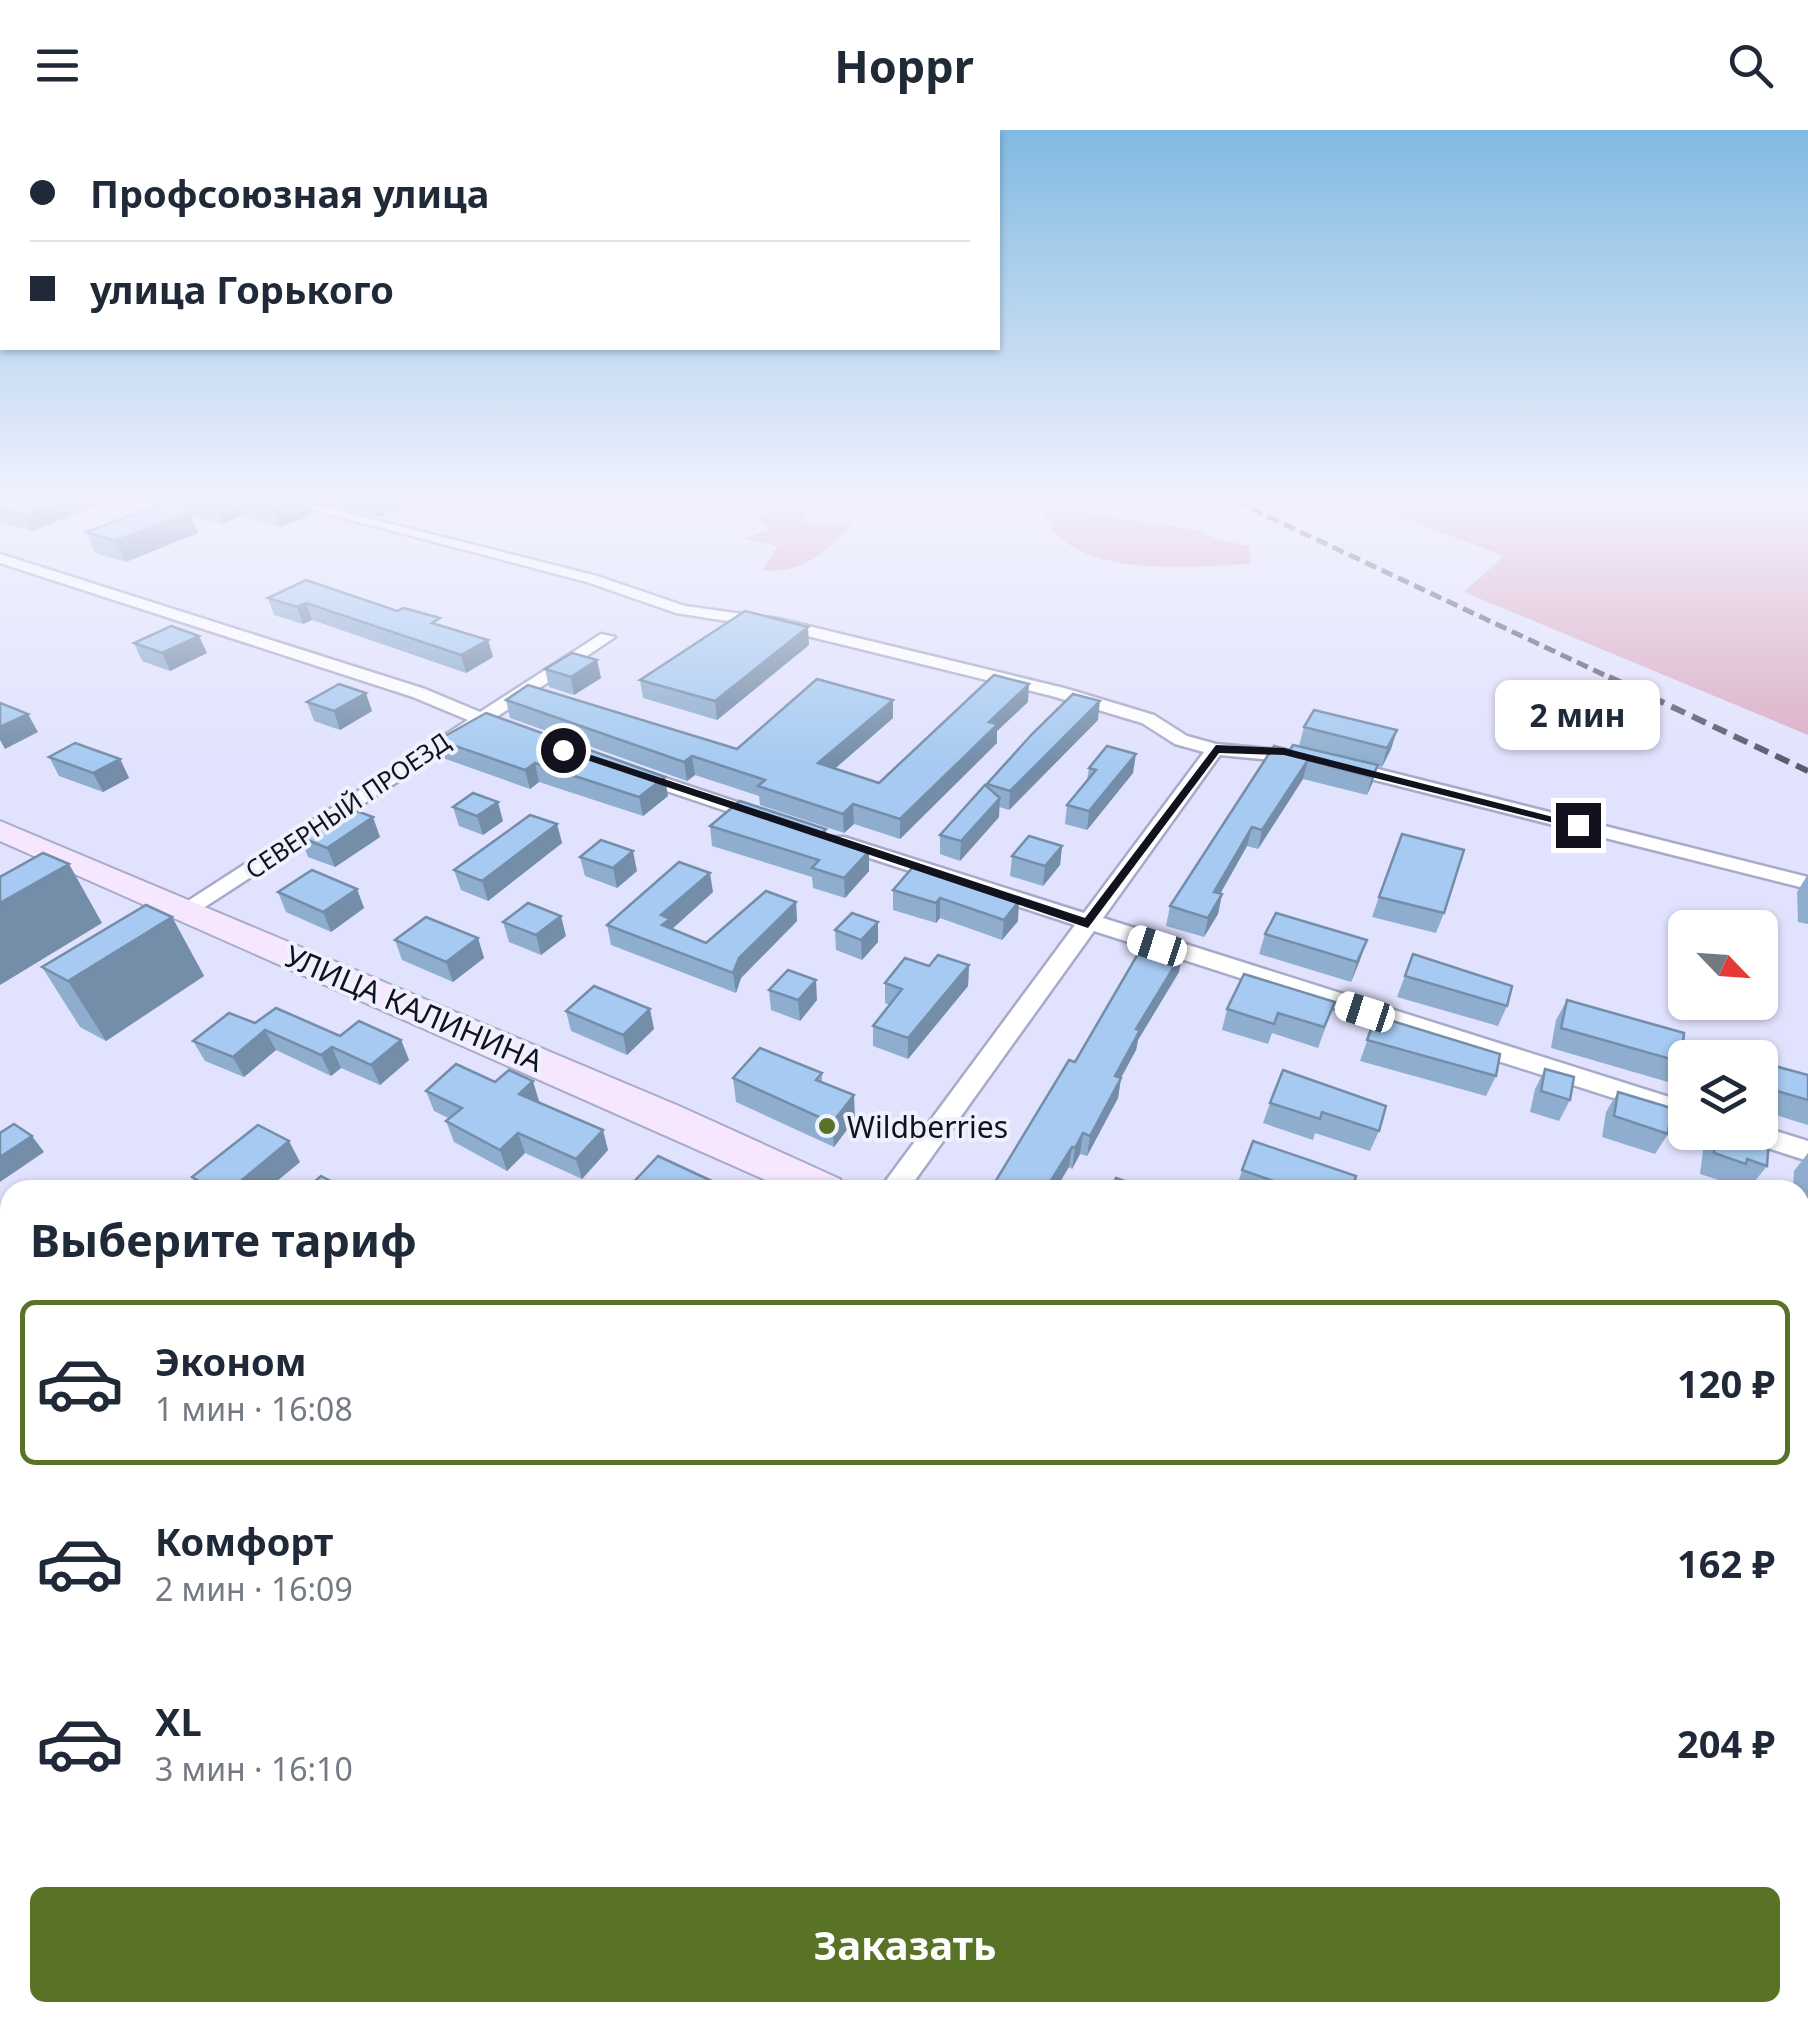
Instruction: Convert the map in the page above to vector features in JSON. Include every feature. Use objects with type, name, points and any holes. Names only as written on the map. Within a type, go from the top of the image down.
[{"type":"main road","name":"УЛИЦА КАЛИНИНА","points":[[0,830],[803,1180]]},
{"type":"street","points":[[97,589],[419,693],[526,736]]},
{"type":"street","points":[[622,589],[682,610],[779,624],[1040,687],[1148,718],[1181,740],[1216,749],[1284,752],[1808,883]]},
{"type":"street","name":"СЕВЕРНЫЙ ПРОЕЗД","points":[[188,911],[476,718],[608,637]]},
{"type":"street","points":[[901,1180],[1216,749]]},
{"type":"street","points":[[610,766],[1088,924],[1668,1107]]},
{"type":"street","points":[[1778,1141],[1808,1151]]},
{"type":"shaded area","points":[[1808,589],[1808,735],[1464,592]]},
{"type":"building","points":[[286,589],[333,589],[397,611],[404,608],[440,618],[432,623],[488,640],[461,655],[306,603],[297,607],[268,598]]},
{"type":"building","points":[[745,611],[808,627],[715,701],[640,680]]},
{"type":"building","points":[[171,626],[199,636],[162,653],[134,643]]},
{"type":"building","points":[[572,653],[597,660],[571,677],[545,669]]},
{"type":"building","points":[[994,675],[1029,684],[989,722],[998,724],[900,819],[853,804],[843,814],[758,786],[765,780],[692,756],[684,762],[506,700],[528,685],[737,749],[817,679],[893,700],[818,763],[879,783]]},
{"type":"building","points":[[339,684],[366,693],[334,711],[307,702]]},
{"type":"building","points":[[1073,694],[1100,701],[1010,791],[987,784],[1032,734]]},
{"type":"building","points":[[0,703],[28,714],[0,727]]},
{"type":"building","points":[[1314,710],[1397,730],[1387,748],[1304,727]]},
{"type":"building","points":[[486,713],[665,777],[639,797],[535,763],[525,770],[438,740]]},
{"type":"building","points":[[75,743],[120,759],[93,773],[49,757]]},
{"type":"building","points":[[1293,745],[1378,765],[1372,777],[1308,760],[1262,830],[1252,827],[1214,892],[1222,894],[1208,918],[1170,906],[1274,746],[1290,750]]},
{"type":"building","points":[[1107,746],[1136,754],[1089,811],[1067,805],[1096,770],[1089,768]]},
{"type":"building","points":[[985,785],[1000,798],[961,841],[940,835]]},
{"type":"building","points":[[473,793],[498,802],[477,816],[453,807]]},
{"type":"building","points":[[740,801],[826,829],[820,835],[869,851],[844,878],[812,868],[819,860],[710,826]]},
{"type":"building","points":[[346,807],[373,817],[327,848],[300,837]]},
{"type":"building","points":[[530,815],[557,824],[482,881],[454,870]]},
{"type":"building","points":[[1402,834],[1464,850],[1444,913],[1379,897]]},
{"type":"building","points":[[1029,836],[1062,846],[1045,866],[1012,856]]},
{"type":"building","points":[[601,840],[633,851],[613,868],[580,857]]},
{"type":"building","points":[[43,853],[69,864],[0,903],[0,877]]},
{"type":"building","points":[[679,862],[710,873],[661,915],[670,919],[662,925],[706,943],[766,891],[796,902],[739,958],[733,973],[607,925]]},
{"type":"building","points":[[913,867],[1019,901],[1004,920],[940,898],[936,903],[893,890]]},
{"type":"building","points":[[312,870],[357,889],[323,912],[278,892]]},
{"type":"building","points":[[528,903],[561,916],[536,935],[503,922]]},
{"type":"building","points":[[146,905],[172,917],[68,981],[42,967]]},
{"type":"building","points":[[852,913],[878,922],[861,940],[835,930]]},
{"type":"building","points":[[1276,913],[1367,940],[1357,962],[1265,934]]},
{"type":"building","points":[[426,917],[478,938],[446,962],[395,940]]},
{"type":"building","points":[[1146,940],[1183,952],[1136,1029],[1140,1030],[1115,1076],[1121,1078],[1090,1136],[1083,1133],[1051,1180],[996,1180],[1069,1060],[1075,1062]]},
{"type":"building","points":[[1413,954],[1512,986],[1507,1006],[1405,976]]},
{"type":"building","points":[[938,955],[969,965],[908,1038],[873,1026],[902,989],[885,983],[905,958],[929,966]]},
{"type":"building","points":[[788,970],[816,980],[798,1000],[769,990]]},
{"type":"building","points":[[1244,974],[1335,1002],[1324,1027],[1278,1013],[1274,1024],[1227,1009]]},
{"type":"building","points":[[594,986],[650,1009],[623,1035],[566,1011]]},
{"type":"building","points":[[1567,1000],[1684,1033],[1683,1040],[1668,1040],[1668,1058],[1561,1028]]},
{"type":"building","points":[[276,1008],[340,1036],[359,1021],[401,1040],[371,1065],[332,1047],[321,1055],[265,1030],[233,1057],[193,1041],[229,1013],[255,1023]]},
{"type":"building","points":[[1376,1016],[1500,1054],[1496,1076],[1367,1040]]},
{"type":"building","points":[[760,1048],[822,1073],[816,1080],[854,1095],[832,1123],[733,1078]]},
{"type":"building","points":[[456,1064],[495,1082],[509,1070],[533,1081],[519,1094],[603,1130],[576,1159],[518,1133],[500,1150],[446,1121],[462,1108],[426,1091]]},
{"type":"building","points":[[1778,1067],[1808,1075],[1808,1100],[1778,1091]]},
{"type":"building","points":[[1545,1069],[1574,1077],[1570,1100],[1541,1091]]},
{"type":"building","points":[[1283,1070],[1386,1106],[1379,1131],[1322,1112],[1320,1119],[1270,1103]]},
{"type":"building","points":[[1618,1092],[1668,1107],[1668,1134],[1614,1116]]},
{"type":"building","points":[[14,1124],[32,1136],[0,1157],[0,1133]]},
{"type":"building","points":[[258,1125],[289,1141],[242,1180],[192,1177]]},
{"type":"building","points":[[1253,1141],[1356,1176],[1355,1180],[1270,1180],[1242,1170]]},
{"type":"building","points":[[1768,1150],[1767,1166],[1747,1159],[1746,1164],[1714,1153]]},
{"type":"building","points":[[658,1156],[710,1180],[636,1180]]},
{"type":"railway","points":[[1422,589],[1615,680]]},
{"type":"railway","points":[[1609,677],[1808,771]]},
{"type":"place","name":"Wildberries","points":[[827,1126]]},
{"type":"route","points":[[563,750],[1088,924],[1216,749],[1284,752],[1578,825]]}]
